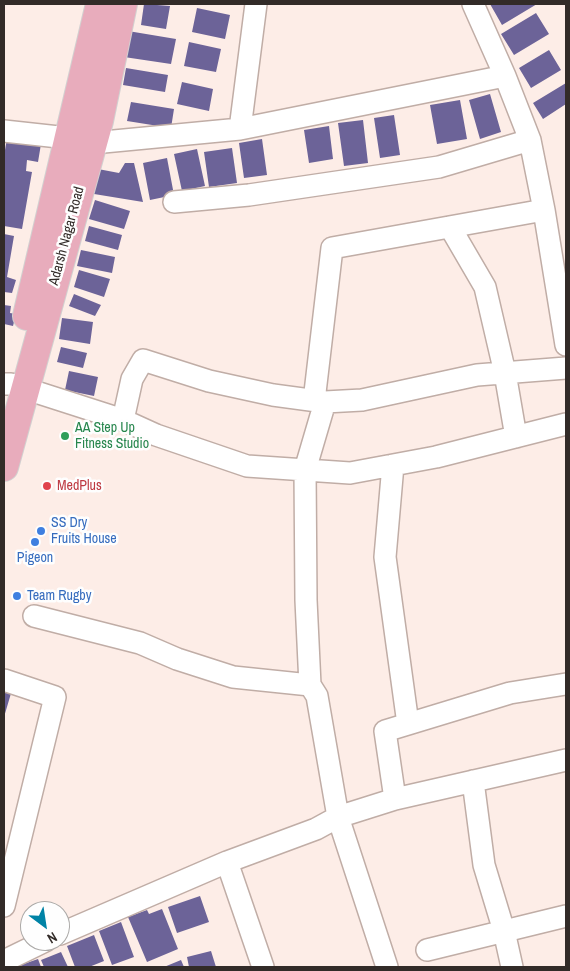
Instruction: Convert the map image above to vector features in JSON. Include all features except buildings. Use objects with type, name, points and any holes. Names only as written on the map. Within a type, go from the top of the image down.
[{"type":"main road","name":"Adarsh Nagar Road","points":[[81,141],[100,4]]},
{"type":"main road","name":"Adarsh Nagar Road","points":[[4,467],[11,391],[81,141],[123,4]]},
{"type":"street","points":[[240,129],[256,4]]},
{"type":"street","points":[[473,4],[505,76],[530,140],[544,210],[566,345]]},
{"type":"street","points":[[4,131],[81,141],[240,129],[505,76]]},
{"type":"street","points":[[174,202],[249,195],[440,167],[530,140]]},
{"type":"street","points":[[387,967],[338,817],[317,696],[310,685],[306,600],[305,470],[320,402],[332,248],[544,210]]},
{"type":"street","points":[[450,227],[485,287],[505,373],[516,437]]},
{"type":"street","points":[[124,420],[132,379],[143,360],[209,381],[274,395],[320,402],[362,400],[477,375],[566,368]]},
{"type":"street","points":[[11,391],[124,420],[156,435],[247,466],[350,473],[436,457],[566,424]]},
{"type":"street","points":[[393,465],[385,557],[408,724]]},
{"type":"street","points":[[34,616],[140,643],[177,660],[233,677],[310,685]]},
{"type":"street","points":[[4,680],[55,697],[4,906]]},
{"type":"street","points":[[395,799],[385,731],[510,693],[566,684]]},
{"type":"street","points":[[70,930],[227,862],[316,829],[338,817],[395,799],[566,760]]},
{"type":"street","points":[[473,781],[484,865],[504,931],[512,967]]},
{"type":"street","points":[[227,862],[263,967]]},
{"type":"street","points":[[427,950],[566,916]]},
{"type":"street","points":[[4,961],[24,951]]},
{"type":"place","name":"AA Step Up Fitness Studio","points":[[65,436]]},
{"type":"place","name":"MedPlus","points":[[47,486]]},
{"type":"place","name":"SS Dry Fruits House","points":[[41,531]]},
{"type":"place","name":"Pigeon","points":[[35,542]]},
{"type":"place","name":"Team Rugby","points":[[17,596]]}]
